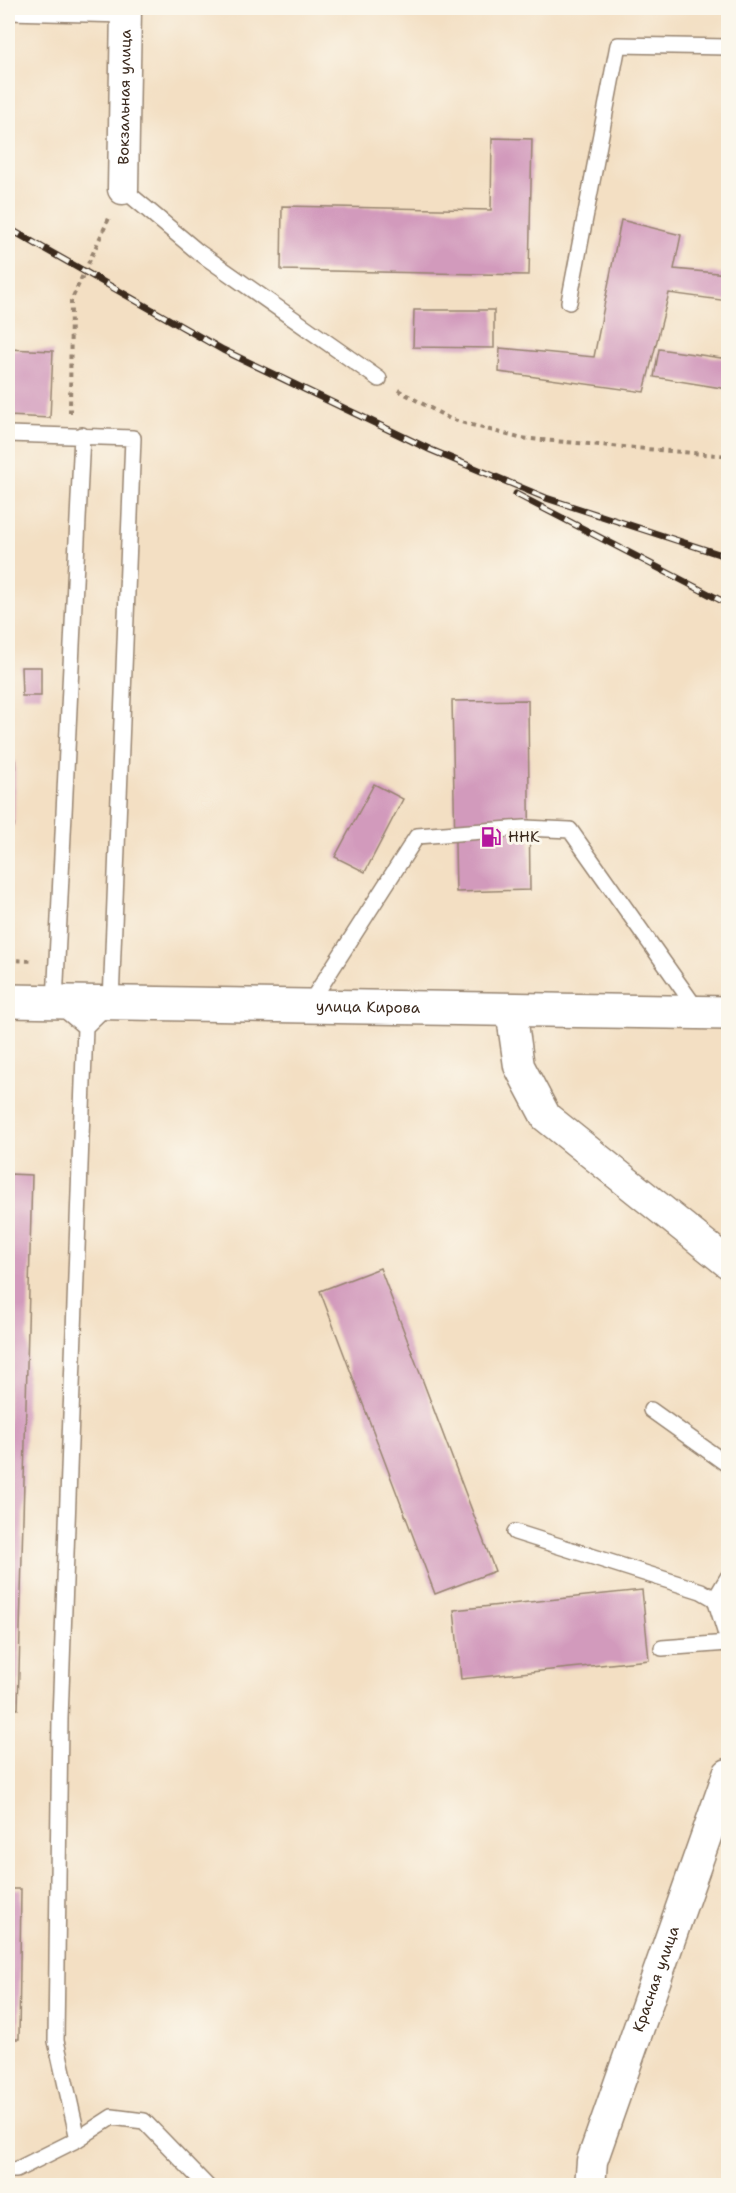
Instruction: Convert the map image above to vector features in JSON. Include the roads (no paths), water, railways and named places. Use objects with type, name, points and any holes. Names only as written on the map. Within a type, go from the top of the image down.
[{"type":"main road","name":"улица Кирова","points":[[8,1001],[713,1012]]},
{"type":"street","name":"Вокзальная улица","points":[[123,189],[126,11]]},
{"type":"street","points":[[511,1010],[519,1066],[546,1116],[729,1263]]},
{"type":"street","name":"Красная улица","points":[[590,2186],[592,2161],[729,1774]]},
{"type":"lane","points":[[8,12],[126,11]]},
{"type":"lane","points":[[569,302],[618,45],[729,47]]},
{"type":"lane","points":[[123,189],[197,251],[379,379]]},
{"type":"lane","points":[[8,434],[133,438],[111,1002],[86,1027],[60,1719],[56,2041],[78,2139]]},
{"type":"lane","points":[[76,435],[55,1002],[86,1027]]},
{"type":"lane","points":[[307,1007],[417,836],[525,828],[570,830],[713,1012]]},
{"type":"lane","points":[[651,1410],[729,1465]]},
{"type":"lane","points":[[515,1532],[701,1591],[715,1599],[729,1642],[662,1648]]},
{"type":"lane","points":[[715,1599],[729,1577]]},
{"type":"lane","points":[[8,2170],[16,2170],[78,2139],[112,2117],[144,2121],[207,2186]]},
{"type":"railway","points":[[8,228],[223,350],[431,450],[546,498],[728,557]]},
{"type":"railway","points":[[516,494],[728,604]]},
{"type":"place","name":"ННК","points":[[491,837]]}]
